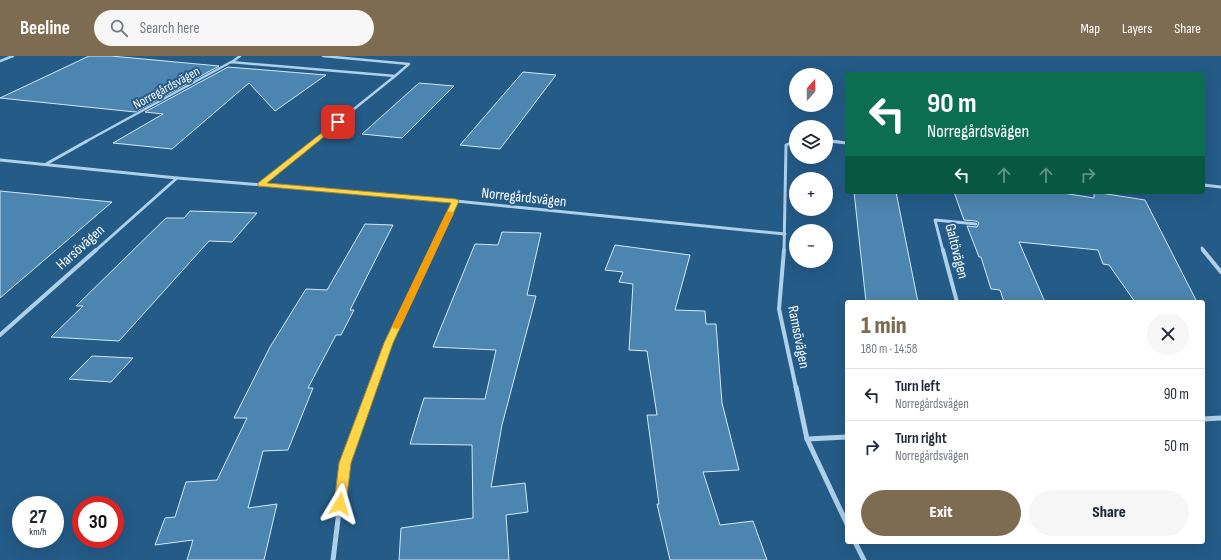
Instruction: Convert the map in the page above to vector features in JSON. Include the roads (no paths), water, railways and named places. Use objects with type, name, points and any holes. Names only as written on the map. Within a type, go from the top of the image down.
[{"type":"street","points":[[0,61],[13,56]]},
{"type":"street","name":"Norregårdsvägen","points":[[46,164],[240,56]]},
{"type":"street","points":[[261,185],[409,64],[323,56]]},
{"type":"street","points":[[0,58],[7,58]]},
{"type":"street","points":[[231,62],[395,76]]},
{"type":"street","points":[[833,142],[845,143]]},
{"type":"street","name":"Ramsövägen","points":[[789,144],[786,145],[785,234],[778,309],[807,439],[845,520]]},
{"type":"street","name":"Norregårdsvägen","points":[[0,160],[177,178],[456,201],[785,234]]},
{"type":"street","name":"Harsövägen","points":[[0,335],[177,178]]},
{"type":"street","points":[[1205,185],[1221,187]]},
{"type":"street","points":[[333,560],[345,463],[388,343],[456,201]]},
{"type":"street","name":"Galtövägen","points":[[956,300],[935,220],[976,224]]},
{"type":"street","points":[[1202,248],[1221,272]]},
{"type":"street","points":[[1205,419],[1221,418]]},
{"type":"street","points":[[807,439],[845,437]]},
{"type":"street","points":[[856,544],[864,560]]}]
